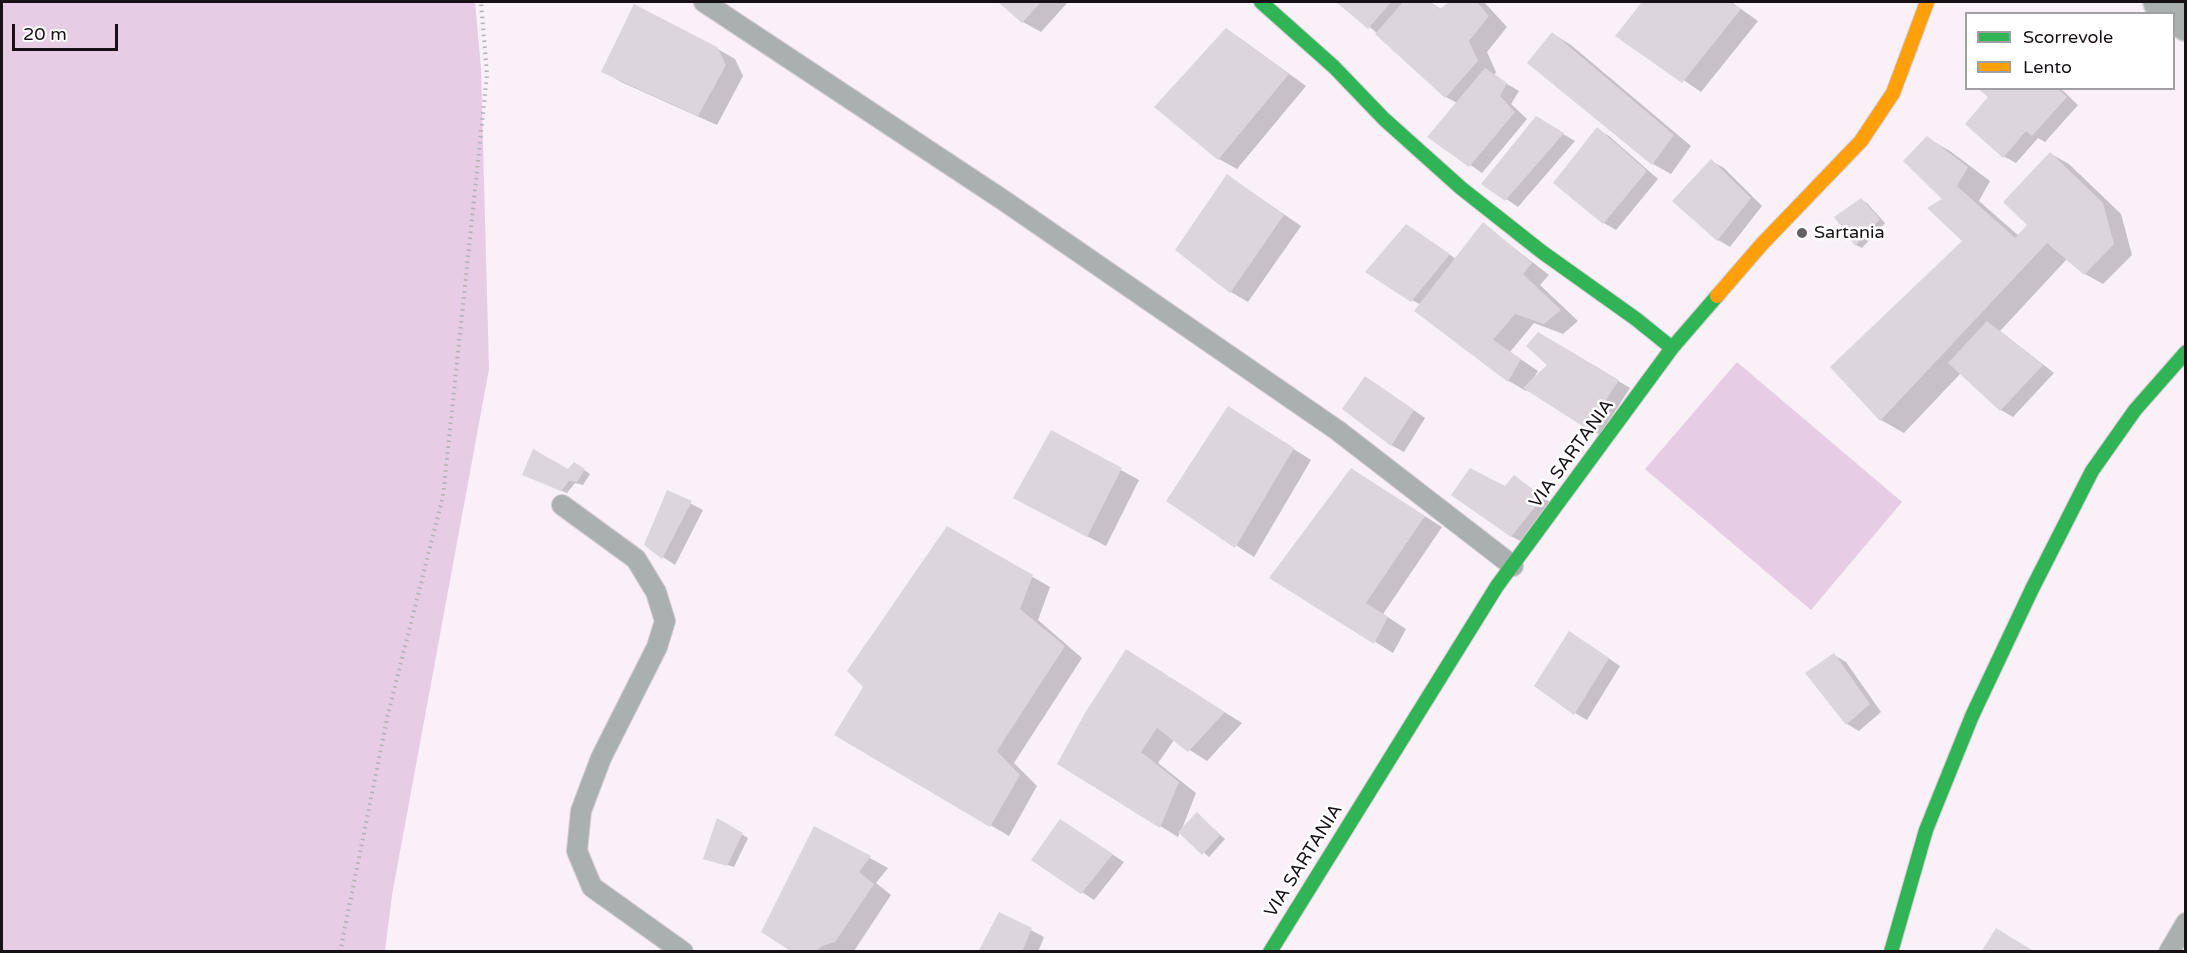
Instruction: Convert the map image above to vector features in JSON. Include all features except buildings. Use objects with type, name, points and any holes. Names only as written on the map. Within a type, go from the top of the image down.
[{"type":"street","points":[[1261,2],[1334,67],[1384,119],[1461,188],[1542,252],[1636,319],[1672,348]]},
{"type":"street","name":"VIA SARTANIA","points":[[1270,951],[1497,586],[1672,348],[1762,244],[1861,141],[1893,93],[1927,2]]},
{"type":"street","points":[[2160,2],[2172,12]]},
{"type":"street","points":[[1892,951],[1926,830],[1972,716],[2032,589],[2092,471],[2135,410],[2186,352]]},
{"type":"lane","points":[[704,2],[1006,202],[1337,430],[1513,566]]},
{"type":"lane","points":[[562,505],[636,559],[656,592],[665,621],[657,646],[601,758],[581,811],[577,851],[592,887],[683,951]]},
{"type":"lane","points":[[2169,951],[2186,923]]},
{"type":"path","points":[[340,951],[388,714],[443,496],[487,75],[481,2]]},
{"type":"shaded area","points":[[2,2],[475,2],[481,68],[489,369],[392,895],[385,951],[2,951]]},
{"type":"shaded area","points":[[1737,362],[1902,502],[1811,610],[1645,469]]},
{"type":"traffic: fast","points":[[1261,2],[1334,67],[1384,119],[1461,188],[1542,252],[1636,319],[1672,348]]},
{"type":"traffic: fast","points":[[1270,952],[1497,586],[1672,348],[1717,296]]},
{"type":"traffic: fast","points":[[1891,952],[1926,830],[1972,716],[2032,589],[2092,471],[2135,410],[2186,352]]},
{"type":"traffic: slow","points":[[1717,296],[1762,244],[1861,141],[1893,93],[1927,2]]},
{"type":"place","name":"Sartania","points":[[1802,233]]}]
